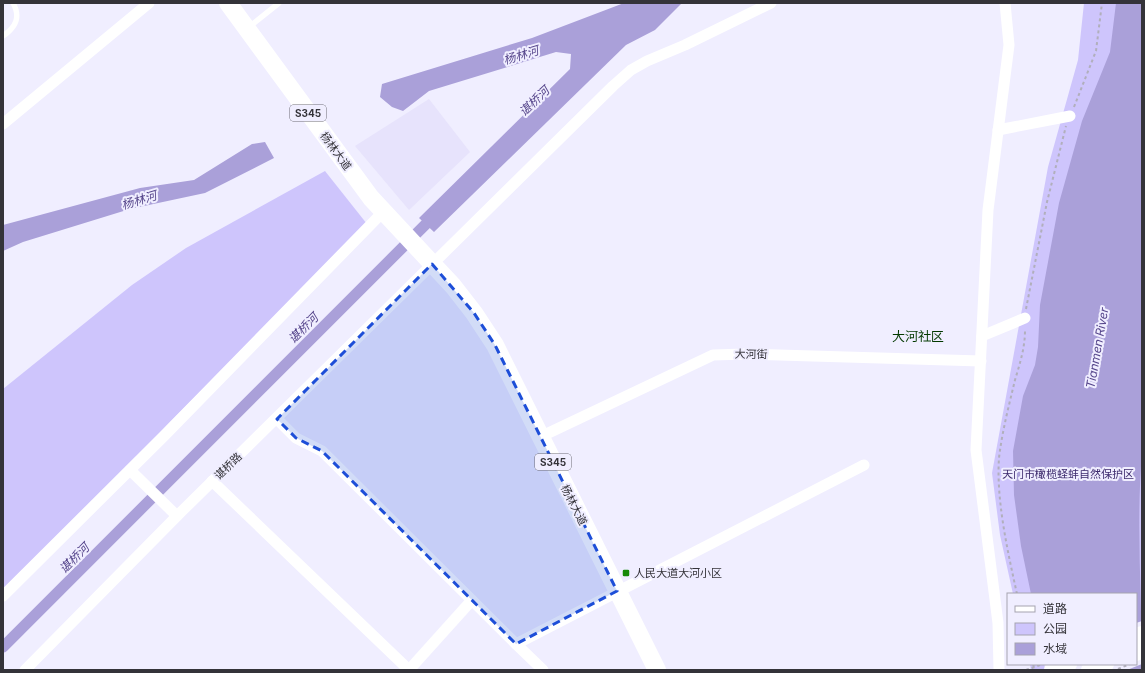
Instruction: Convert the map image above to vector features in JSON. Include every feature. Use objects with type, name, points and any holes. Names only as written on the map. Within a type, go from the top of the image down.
[{"type":"main road","name":"杨林大道","points":[[228,3],[356,179],[387,216]]},
{"type":"main road","name":"S345","points":[[387,216],[432,264]]},
{"type":"main road","name":"杨林大道","points":[[432,264],[474,313],[495,344],[657,670]]},
{"type":"main road","points":[[1053,670],[1066,665]]},
{"type":"main road","points":[[1090,670],[1102,665]]},
{"type":"street","points":[[3,124],[149,3]]},
{"type":"street","name":"谌桥路","points":[[25,670],[212,481],[277,419],[613,86],[631,70],[771,3]]},
{"type":"street","points":[[999,670],[998,623],[976,450],[988,210],[1009,45],[1005,3]]},
{"type":"street","points":[[998,130],[1070,116]]},
{"type":"street","points":[[3,596],[387,216]]},
{"type":"street","points":[[982,336],[1025,318]]},
{"type":"street","name":"大河街","points":[[540,437],[713,355],[746,354],[981,361]]},
{"type":"street","points":[[277,419],[296,438],[322,451],[543,670]]},
{"type":"street","points":[[516,644],[864,465]]},
{"type":"street","points":[[130,470],[177,516]]},
{"type":"street","points":[[212,481],[409,670],[472,600]]},
{"type":"lane","points":[[3,36],[14,26],[18,18],[13,3]]},
{"type":"lane","points":[[247,29],[279,3]]},
{"type":"path","points":[[1017,593],[1010,563],[999,483],[1000,457],[1004,431],[1022,360],[1025,342],[1025,318],[1030,285],[1048,195],[1056,160],[1070,116],[1096,51],[1102,3]]},
{"type":"path","points":[[1026,670],[1038,665]]},
{"type":"path","points":[[1116,670],[1129,665]]},
{"type":"highlighted area","points":[[432,264],[474,313],[495,345],[617,591],[516,644],[322,451],[296,438],[277,419]]},
{"type":"shaded area","points":[[429,99],[470,152],[409,210],[355,146]]},
{"type":"green space","name":"天门市橄榄蛏蚌自然保护区","points":[[1084,3],[1142,3],[1142,670],[1031,670],[1030,665],[1137,665],[1137,593],[1013,593],[1000,535],[992,473],[1048,167],[1078,60]]},
{"type":"green space","points":[[325,171],[367,224],[3,590],[3,389],[132,285],[186,248]]},
{"type":"water","name":"杨林河","points":[[624,3],[682,3],[655,30],[626,45],[434,232],[419,218],[570,69],[571,54],[556,52],[429,91],[403,111],[392,107],[380,97],[382,84],[532,38]]},
{"type":"water","name":"天门市橄榄蛏蚌自然保护区","points":[[1116,3],[1142,3],[1142,453],[1139,534],[1142,670],[1048,670],[1137,665],[1137,593],[1031,593],[1021,546],[1014,495],[1013,451],[1023,396],[1035,365],[1038,347],[1040,305],[1059,203],[1082,121],[1110,52]]},
{"type":"water","name":"杨林河","points":[[265,142],[274,158],[205,193],[130,209],[23,242],[3,251],[3,225],[140,188],[194,180],[252,144]]},
{"type":"pier","points":[[1142,621],[1142,664],[1127,670],[1046,670],[1044,665],[1137,665],[1137,623]]},
{"type":"waterway","name":"谌桥河","points":[[3,647],[435,215]]},
{"type":"place","name":"人民大道大河小区","points":[[626,573]]},
{"type":"district","name":"大河社区","points":[[918,336]]},
{"type":"water label","name":"Tianmen River","points":[[1097,348]]}]
